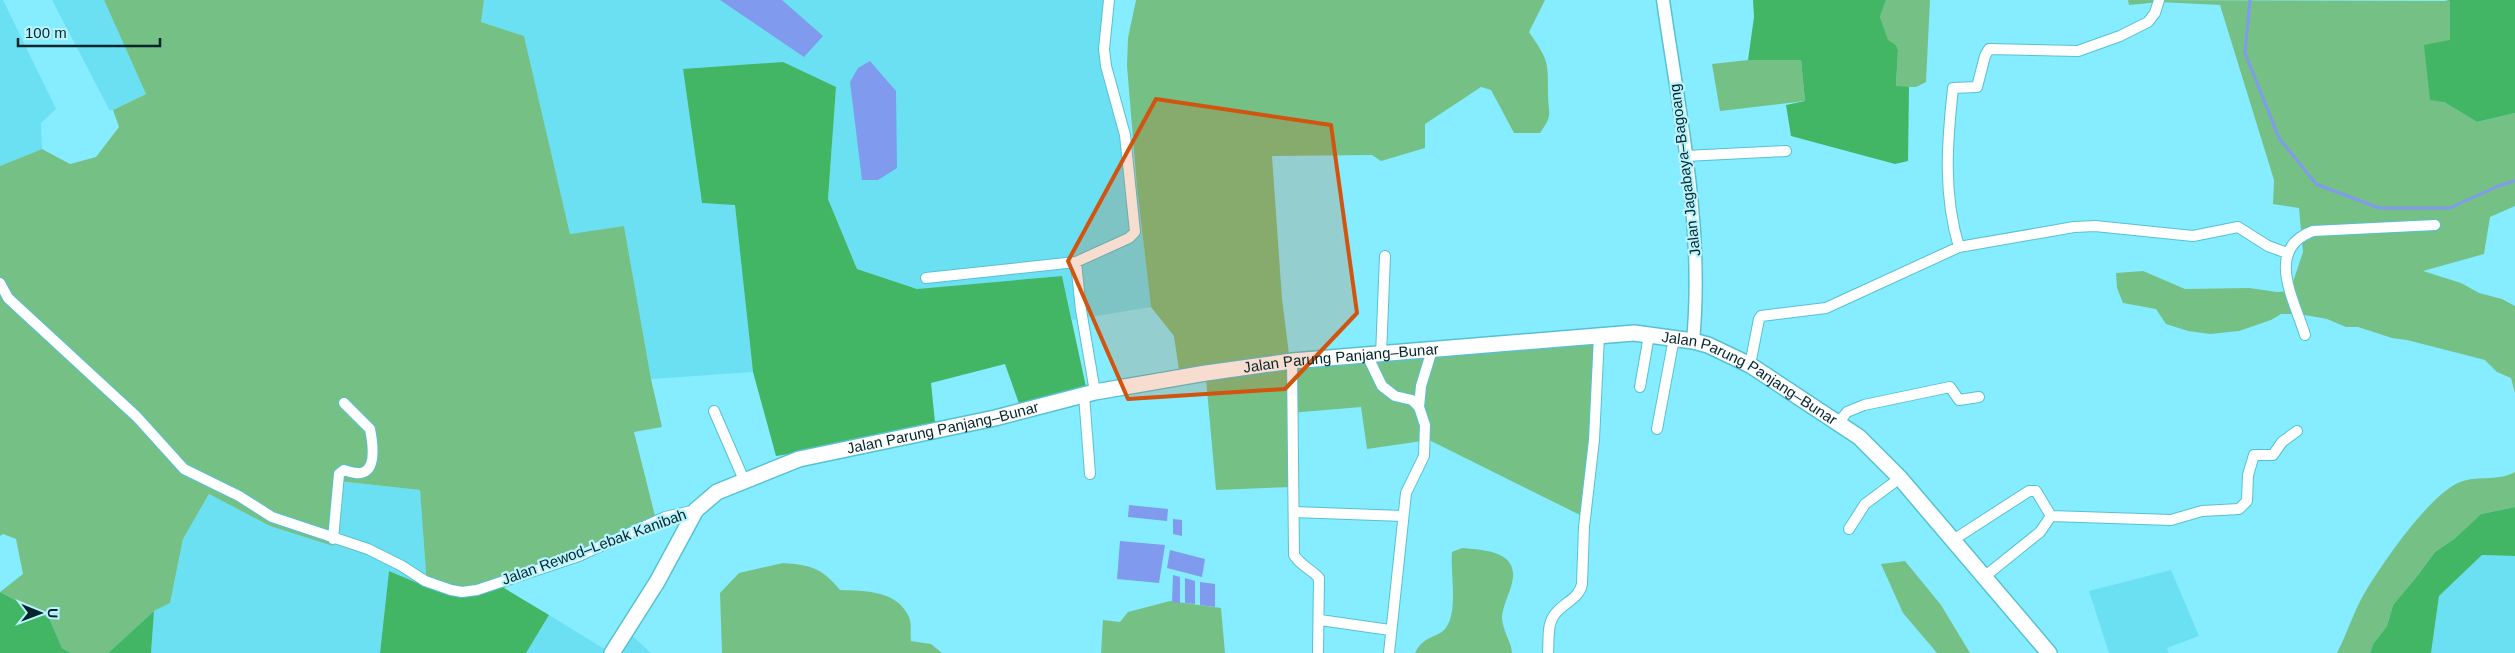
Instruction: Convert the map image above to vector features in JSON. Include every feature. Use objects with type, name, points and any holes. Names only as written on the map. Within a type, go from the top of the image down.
[{"type":"main road","name":"Jalan Parung Panjang–Bunar","points":[[612,653],[657,582],[696,510],[718,492],[744,480],[817,454],[995,418],[1090,393],[1206,373],[1292,361],[1634,333],[1693,341],[1708,345],[1750,365],[1784,389],[1839,422],[1877,453],[1900,478],[2049,653]]},
{"type":"street","points":[[926,278],[1076,262],[1129,238],[1134,232],[1135,226],[1125,135],[1106,66],[1104,48],[1109,0]]},
{"type":"street","name":"Jalan Jagabaya–Bagoang","points":[[1663,0],[1686,156],[1697,274],[1693,341]]},
{"type":"street","points":[[1959,247],[1949,206],[1947,138],[1952,88],[1977,87],[1985,56],[1989,49],[2078,51],[2120,36],[2148,22],[2155,13],[2159,0]]},
{"type":"street","points":[[1686,156],[1786,151]]},
{"type":"street","points":[[2305,334],[2287,286],[2285,264],[2287,253],[2292,244],[2301,235],[2313,231],[2435,225]]},
{"type":"street","points":[[1750,365],[1759,319],[1762,316],[1826,308],[1959,247],[2074,227],[2095,226],[2193,236],[2238,226],[2268,246],[2287,253]]},
{"type":"street","points":[[1385,256],[1374,355],[1382,386],[1395,396],[1412,400],[1419,407]]},
{"type":"street","points":[[1076,262],[1090,393],[1090,474]]},
{"type":"street","name":"Jalan Rewod–Lebak Kanibah","points":[[0,283],[8,298],[137,417],[184,469],[239,496],[272,517],[333,539],[368,549],[402,566],[425,581],[462,592],[477,590],[579,556],[665,517],[696,510]]},
{"type":"street","points":[[1640,387],[1649,335]]},
{"type":"street","points":[[1548,653],[1550,622],[1554,614],[1580,592],[1582,584],[1584,527],[1594,440],[1599,336]]},
{"type":"street","points":[[1658,429],[1674,338]]},
{"type":"street","points":[[1389,653],[1403,516],[1408,487],[1424,456],[1425,425],[1419,407],[1421,386],[1432,350]]},
{"type":"street","points":[[1292,361],[1294,555],[1300,564],[1319,578],[1320,620],[1318,653]]},
{"type":"street","points":[[1839,422],[1847,412],[1864,405],[1950,387],[1959,400],[1979,397]]},
{"type":"street","points":[[333,539],[339,474],[344,470],[358,473],[366,472],[370,467],[372,457],[370,429],[344,404]]},
{"type":"street","points":[[714,411],[744,480]]},
{"type":"street","points":[[2051,516],[2171,520],[2202,511],[2239,509],[2247,501],[2248,475],[2254,456],[2273,455],[2282,442],[2297,431]]},
{"type":"street","points":[[1849,529],[1865,504],[1900,478]]},
{"type":"street","points":[[1952,540],[2029,491],[2036,491],[2051,516]]},
{"type":"street","points":[[1294,512],[1403,516]]},
{"type":"street","points":[[1984,576],[2040,532],[2051,516]]},
{"type":"street","points":[[1320,620],[1390,630]]},
{"type":"highlighted area","points":[[1156,99],[1331,125],[1357,313],[1285,389],[1128,399],[1068,261]]},
{"type":"shaded area","points":[[0,0],[3,0],[56,109],[41,123],[42,149],[0,166]]},
{"type":"shaded area","points":[[52,0],[104,0],[146,94],[110,111]]},
{"type":"shaded area","points":[[484,0],[1113,0],[1103,69],[1137,187],[1151,307],[1072,320],[1062,276],[917,289],[857,269],[828,199],[836,87],[683,69],[702,203],[735,204],[753,372],[651,379],[624,226],[570,234],[524,36],[481,22]]},
{"type":"shaded area","points":[[720,0],[782,0],[823,36],[804,57]]},
{"type":"shaded area","points":[[870,61],[896,91],[897,168],[878,180],[862,180],[850,82],[858,68]]},
{"type":"shaded area","points":[[338,481],[420,490],[427,587],[389,571],[380,653],[151,653],[154,611],[170,603],[183,539],[209,494],[270,526],[333,546]]},
{"type":"shaded area","points":[[1129,505],[1168,509],[1167,521],[1128,517]]},
{"type":"shaded area","points":[[1173,519],[1182,520],[1182,536],[1173,534]]},
{"type":"shaded area","points":[[1120,541],[1165,545],[1159,583],[1117,579]]},
{"type":"shaded area","points":[[1170,550],[1205,559],[1202,577],[1167,568]]},
{"type":"shaded area","points":[[2482,555],[2515,556],[2515,653],[2431,653],[2439,596]]},
{"type":"shaded area","points":[[2171,570],[2199,636],[2167,648],[2169,653],[2109,653],[2089,591]]},
{"type":"shaded area","points":[[1173,575],[1180,577],[1180,603],[1172,602]]},
{"type":"shaded area","points":[[1185,578],[1195,581],[1195,604],[1185,603]]},
{"type":"shaded area","points":[[1200,582],[1215,584],[1215,607],[1200,605]]},
{"type":"shaded area","points":[[549,615],[611,653],[526,653]]},
{"type":"shaded area","points":[[627,631],[651,653],[613,653]]},
{"type":"green space","points":[[104,0],[484,0],[481,22],[524,36],[570,234],[624,226],[651,379],[662,427],[634,432],[656,520],[504,588],[427,587],[420,490],[338,481],[333,546],[270,526],[209,494],[183,539],[170,603],[154,611],[108,653],[71,653],[62,648],[49,618],[0,592],[23,574],[16,539],[3,534],[0,536],[0,166],[42,149],[70,164],[96,157],[119,127],[113,110],[146,94]]},
{"type":"green space","points":[[1136,0],[1545,0],[1529,32],[1546,61],[1548,73],[1549,117],[1540,133],[1514,133],[1491,90],[1481,87],[1425,124],[1425,148],[1381,161],[1372,155],[1272,156],[1282,299],[1290,362],[1595,335],[1588,497],[1580,515],[1429,440],[1367,449],[1361,407],[1290,413],[1292,487],[1216,490],[1205,368],[1179,370],[1174,336],[1151,307],[1137,187],[1127,66],[1128,38]]},
{"type":"green space","points":[[1753,0],[1886,0],[1880,17],[1888,40],[1896,45],[1898,50],[1896,86],[1909,87],[1908,161],[1895,164],[1791,136],[1786,105],[1805,101],[1801,60],[1748,60],[1754,17]]},
{"type":"green space","points":[[1886,0],[1930,0],[1926,82],[1916,87],[1896,87],[1898,50],[1896,45],[1888,41],[1880,17]]},
{"type":"green space","points":[[2128,0],[2450,1],[2450,40],[2444,102],[2477,122],[2515,113],[2515,206],[2490,217],[2484,254],[2423,271],[2461,283],[2479,293],[2502,299],[2515,306],[2515,393],[2511,378],[2497,372],[2485,360],[2407,340],[2392,338],[2358,327],[2346,327],[2327,319],[2299,314],[2281,314],[2271,320],[2239,331],[2210,334],[2188,331],[2166,324],[2156,309],[2123,303],[2117,288],[2116,273],[2143,271],[2185,289],[2249,288],[2277,292],[2290,291],[2303,252],[2299,208],[2273,204],[2274,180],[2220,5],[2160,2],[2129,5]]},
{"type":"green space","points":[[2445,0],[2515,0],[2515,113],[2477,122],[2444,102],[2430,100],[2424,45],[2450,40],[2450,1]]},
{"type":"green space","points":[[1748,60],[1801,60],[1805,101],[1720,111],[1712,64]]},
{"type":"green space","points":[[783,62],[836,87],[828,199],[857,269],[917,289],[1062,276],[1088,396],[1023,415],[1005,364],[931,383],[936,432],[776,456],[753,372],[735,205],[702,203],[683,69]]},
{"type":"green space","points":[[2515,472],[2515,507],[2481,514],[2454,539],[2435,552],[2393,605],[2387,626],[2373,644],[2370,653],[2337,653],[2360,601],[2372,581],[2408,530],[2437,498],[2451,487],[2463,481],[2503,477]]},
{"type":"green space","points":[[2515,507],[2515,556],[2482,555],[2439,596],[2431,653],[2370,653],[2373,644],[2387,626],[2393,605],[2435,552],[2454,539],[2481,514]]},
{"type":"green space","points":[[1462,548],[1498,554],[1511,564],[1513,572],[1512,583],[1502,617],[1512,653],[1415,653],[1422,643],[1442,632],[1449,622],[1453,603],[1452,552]]},
{"type":"green space","points":[[1905,561],[1941,605],[1970,653],[1937,653],[1903,613],[1881,564]]},
{"type":"green space","points":[[783,563],[815,569],[827,577],[840,590],[870,592],[888,597],[897,602],[904,608],[909,617],[911,641],[931,644],[942,653],[722,653],[720,593],[739,573]]},
{"type":"green space","points":[[389,571],[427,587],[504,588],[549,615],[526,653],[380,653]]},
{"type":"green space","points":[[0,592],[49,618],[62,648],[71,653],[0,653]]},
{"type":"green space","points":[[1170,601],[1221,608],[1225,653],[1101,653],[1103,620],[1120,622],[1128,612]]},
{"type":"green space","points":[[154,611],[151,653],[108,653]]},
{"type":"waterway","points":[[2250,0],[2245,53],[2279,138],[2316,184],[2379,208],[2450,208],[2498,186],[2515,181]]}]
